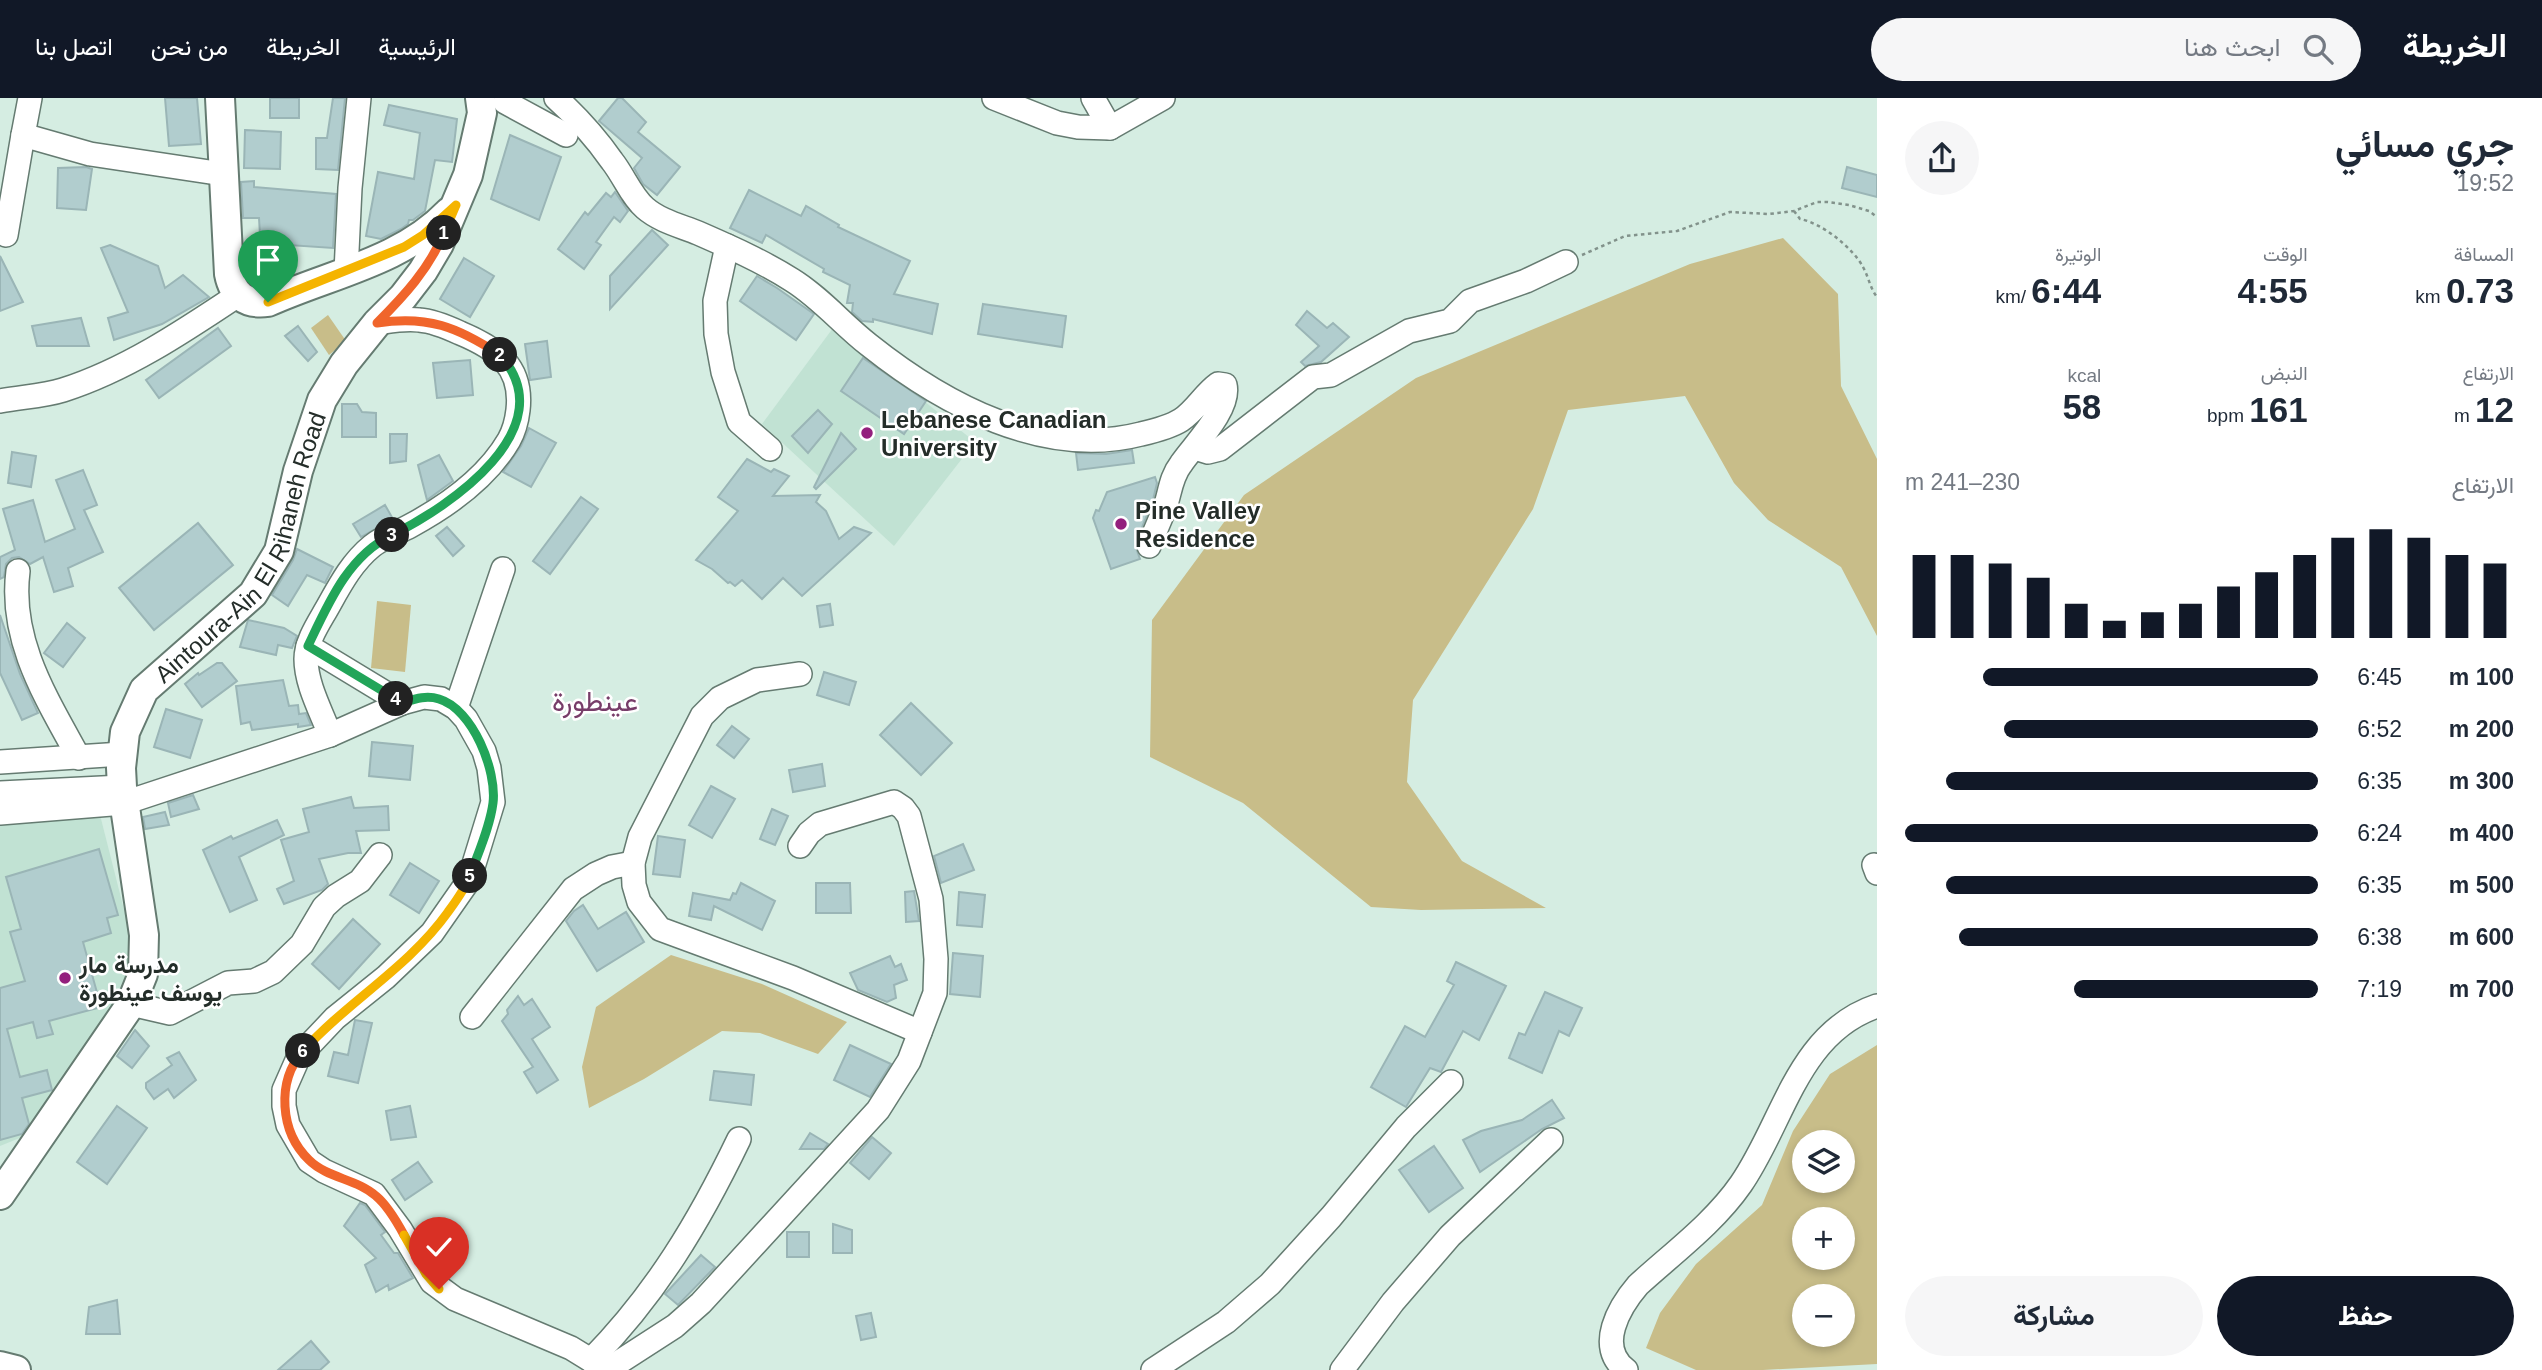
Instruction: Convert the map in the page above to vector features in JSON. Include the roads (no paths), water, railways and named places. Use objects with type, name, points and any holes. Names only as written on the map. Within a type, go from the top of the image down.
[{"type":"main road","points":[[223,98],[223,174],[229,274],[238,295],[247,301],[257,304],[268,302],[404,247],[423,235],[456,205]]},
{"type":"main road","name":"Aintoura-Ain El Rihaneh Road","points":[[0,1195],[131,1004],[143,974],[144,935],[123,795],[122,754],[125,732],[144,690],[253,594],[279,551],[298,471],[322,400],[344,364],[377,323],[403,297],[439,244],[494,103]]},
{"type":"main road","points":[[0,1366],[16,1370]]},
{"type":"street","points":[[6,235],[30,98]]},
{"type":"street","points":[[346,272],[350,188],[359,98]]},
{"type":"street","points":[[555,98],[613,161],[644,207],[663,219],[771,267],[817,296],[866,343],[918,380],[993,419],[1031,432],[1085,442],[1130,437],[1179,421],[1200,405],[1214,387],[1222,383],[1226,389],[1223,404],[1195,448],[1180,464],[1149,545]]},
{"type":"street","points":[[994,98],[1057,123],[1110,128],[1163,98]]},
{"type":"street","points":[[1093,98],[1110,128]]},
{"type":"street","points":[[494,103],[566,135]]},
{"type":"street","points":[[23,135],[90,154],[223,174]]},
{"type":"street","points":[[727,246],[715,301],[716,334],[723,372],[739,422],[770,449]]},
{"type":"street","points":[[1195,448],[1208,452],[1220,449],[1314,377],[1331,375],[1409,331],[1450,321],[1470,301],[1526,281],[1566,262]]},
{"type":"street","points":[[0,401],[60,391],[131,361],[238,295]]},
{"type":"street","points":[[330,735],[310,684],[306,659],[308,646],[340,586],[352,566],[375,543],[442,506],[468,487],[510,439],[517,417],[518,385],[512,369],[501,356],[478,341],[445,326],[419,320],[377,323]]},
{"type":"street","points":[[456,708],[503,569]]},
{"type":"street","points":[[18,571],[17,607],[27,656],[79,758]]},
{"type":"street","points":[[308,646],[402,703]]},
{"type":"street","points":[[800,674],[757,680],[720,698],[702,716],[640,837],[633,863],[639,902],[660,929],[793,978],[920,1032]]},
{"type":"street","points":[[0,813],[123,795],[330,735],[402,703],[424,697],[441,699],[456,708],[472,728],[484,751],[493,802],[469,880],[432,933],[386,978],[335,1018],[299,1056],[284,1090],[288,1125],[309,1161],[324,1171],[374,1194],[383,1202],[426,1274],[439,1289],[455,1299],[571,1348],[602,1367]]},
{"type":"street","points":[[0,762],[122,754]]},
{"type":"street","points":[[0,793],[123,795]]},
{"type":"street","points":[[602,1367],[675,1326],[710,1293],[878,1110],[899,1079],[935,993],[936,959],[931,899],[909,816],[903,808],[894,802],[820,824],[800,846]]},
{"type":"street","points":[[131,1004],[170,1013],[228,984],[254,981],[274,972],[302,944],[324,907],[360,881],[380,855]]},
{"type":"street","points":[[472,1017],[573,889],[604,870],[633,863]]},
{"type":"street","points":[[1626,1370],[1620,1366],[1613,1352],[1611,1331],[1626,1299],[1712,1218],[1736,1190],[1757,1158],[1791,1087],[1819,1045],[1848,1019],[1877,1006]]},
{"type":"street","points":[[1153,1370],[1226,1322],[1270,1284],[1331,1217],[1406,1127],[1451,1082]]},
{"type":"street","points":[[602,1367],[616,1336],[668,1269],[709,1202],[739,1139]]},
{"type":"street","points":[[1342,1370],[1393,1302],[1450,1236],[1551,1140]]},
{"type":"place","name":"Lebanese Canadian University","points":[[867,433]]},
{"type":"place","name":"Pine Valley Residence","points":[[1121,524]]},
{"type":"place","name":"مدرسة مار يوسف عينطورة","points":[[65,978]]},
{"type":"district","name":"عينطورة","points":[[595,701]]}]
